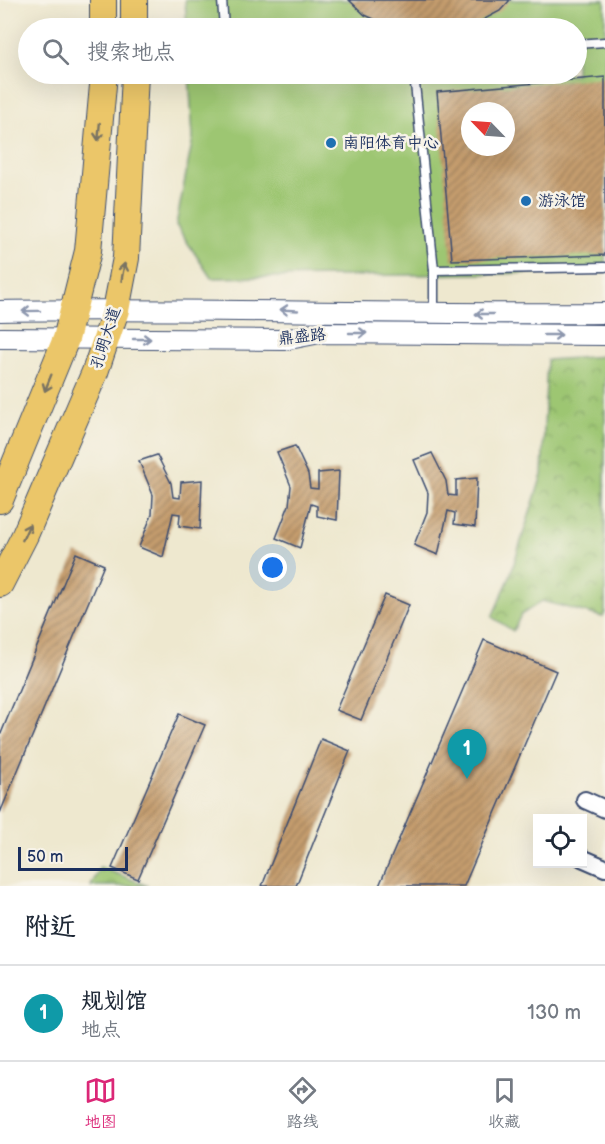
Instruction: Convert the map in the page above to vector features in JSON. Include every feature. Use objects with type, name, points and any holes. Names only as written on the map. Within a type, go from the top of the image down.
[{"type":"main road","points":[[103,0],[103,18]]},
{"type":"main road","points":[[134,0],[134,18]]},
{"type":"main road","points":[[0,500],[66,339],[88,251],[103,84]]},
{"type":"main road","name":"孔明大道","points":[[0,584],[25,536],[108,338],[116,310],[126,258],[135,84]]},
{"type":"street","name":"鼎盛路","points":[[0,311],[286,309],[434,315],[605,313]]},
{"type":"street","name":"鼎盛路","points":[[0,338],[284,340],[320,333],[605,335]]},
{"type":"street","points":[[585,800],[605,809]]},
{"type":"street","points":[[587,860],[605,868]]},
{"type":"lane","points":[[222,0],[223,18]]},
{"type":"lane","points":[[587,43],[605,42]]},
{"type":"lane","points":[[415,84],[434,270],[434,315]]},
{"type":"lane","points":[[434,270],[605,267]]},
{"type":"green space","name":"南阳体育中心","points":[[185,0],[605,0],[605,272],[211,278],[176,225],[193,138],[190,84],[587,84],[587,18],[186,18]]},
{"type":"green space","points":[[605,356],[605,612],[603,617],[542,601],[521,615],[513,631],[492,617],[509,579],[542,475],[547,360]]},
{"type":"green space","points":[[100,867],[148,886],[91,886]]},
{"type":"building","points":[[349,0],[510,0],[500,11],[487,18],[372,18],[365,15]]},
{"type":"building","name":"游泳馆","points":[[605,77],[605,255],[452,260],[437,92],[527,84],[587,84],[587,79]]},
{"type":"building","points":[[295,446],[308,474],[310,488],[318,489],[318,473],[339,471],[337,520],[317,516],[317,506],[311,504],[300,548],[276,538],[289,505],[291,486],[277,452]]},
{"type":"building","points":[[432,453],[446,481],[448,495],[456,496],[456,480],[477,478],[475,527],[454,524],[455,513],[448,511],[438,555],[414,545],[427,512],[428,493],[414,460]]},
{"type":"building","points":[[157,455],[171,483],[173,497],[180,498],[181,482],[202,480],[200,529],[179,526],[180,514],[173,513],[163,557],[139,547],[152,514],[153,495],[139,461]]},
{"type":"building","points":[[76,553],[104,565],[0,813],[0,736]]},
{"type":"building","points":[[385,595],[409,605],[361,720],[336,710]]},
{"type":"building","points":[[484,640],[556,671],[464,886],[379,886]]},
{"type":"building","points":[[179,714],[205,725],[138,879],[112,868]]},
{"type":"building","points":[[321,739],[350,751],[296,886],[262,886]]},
{"type":"place","name":"南阳体育中心","points":[[331,143]]},
{"type":"place","name":"游泳馆","points":[[526,201]]},
{"type":"place","name":"规划馆","points":[[467,779]]}]
